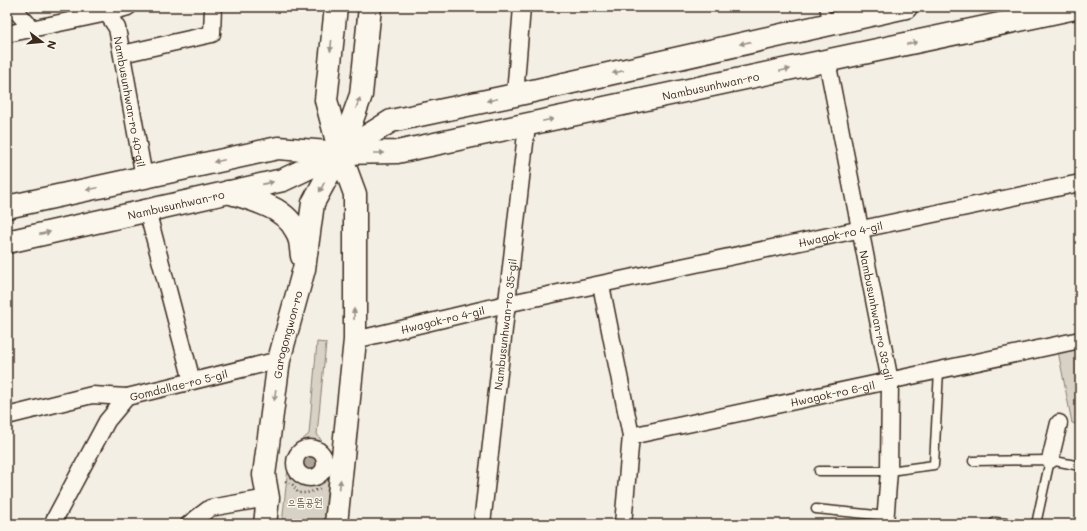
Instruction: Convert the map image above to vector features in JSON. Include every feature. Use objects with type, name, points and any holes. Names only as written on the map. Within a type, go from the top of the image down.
[{"type":"main road","points":[[336,7],[326,100],[340,153],[355,194],[355,340],[336,524]]},
{"type":"main road","name":"Garogongwon-ro","points":[[265,524],[268,498],[264,475],[279,360],[304,269],[313,203],[340,153],[361,96],[370,7]]},
{"type":"main road","name":"Nambusunhwan-ro","points":[[7,242],[283,180],[340,153],[391,121],[515,95],[826,16],[906,7]]},
{"type":"main road","name":"Nambusunhwan-ro","points":[[7,207],[278,148],[340,153],[397,152],[1080,8]]},
{"type":"main road","points":[[228,192],[261,202],[279,211],[290,222],[300,240],[304,269]]},
{"type":"street","points":[[13,7],[32,29]]},
{"type":"street","points":[[7,34],[105,10],[128,7]]},
{"type":"street","points":[[122,54],[212,34],[213,7]]},
{"type":"street","points":[[515,95],[522,7]]},
{"type":"street","name":"Nambusunhwan-ro 40-gil","points":[[105,10],[117,28],[144,177]]},
{"type":"street","name":"Nambusunhwan-ro 33-gil","points":[[827,61],[890,381],[889,471],[885,520]]},
{"type":"street","name":"Nambusunhwan-ro 35-gil","points":[[482,524],[527,125]]},
{"type":"street","name":"Hwagok-ro 4-gil","points":[[355,340],[506,304],[1080,184]]},
{"type":"street","points":[[148,210],[192,382]]},
{"type":"street","points":[[601,285],[631,436],[623,524]]},
{"type":"street","name":"Hwagok-ro 6-gil","points":[[631,436],[1080,340]]},
{"type":"street","name":"Gomdallae-ro 5-gil","points":[[52,524],[107,421],[127,397],[279,360]]},
{"type":"street","points":[[7,416],[92,394],[127,397]]},
{"type":"street","points":[[1050,460],[1059,423]]},
{"type":"street","points":[[310,448],[322,454],[324,458],[324,468],[318,475],[308,477],[299,473],[295,464],[298,455],[305,449],[310,448]]},
{"type":"street","points":[[189,524],[210,508],[268,498]]},
{"type":"lane","points":[[819,471],[889,471],[934,465],[939,370]]},
{"type":"lane","points":[[1036,524],[1050,460]]},
{"type":"lane","points":[[973,461],[1050,460],[1080,466]]},
{"type":"lane","points":[[816,509],[885,520]]},
{"type":"lane","points":[[995,522],[1017,524]]},
{"type":"path","points":[[293,484],[298,492],[307,493],[322,489]]},
{"type":"green space","name":"으뜸공원","points":[[317,342],[326,343],[317,434],[329,452],[330,462],[324,524],[282,524],[289,458],[293,448],[309,434]]},
{"type":"green space","points":[[1080,347],[1080,425],[1072,423],[1058,351]]},
{"type":"shaded area","points":[[310,453],[317,456],[320,463],[317,470],[310,473],[303,470],[300,463],[303,456]]}]
